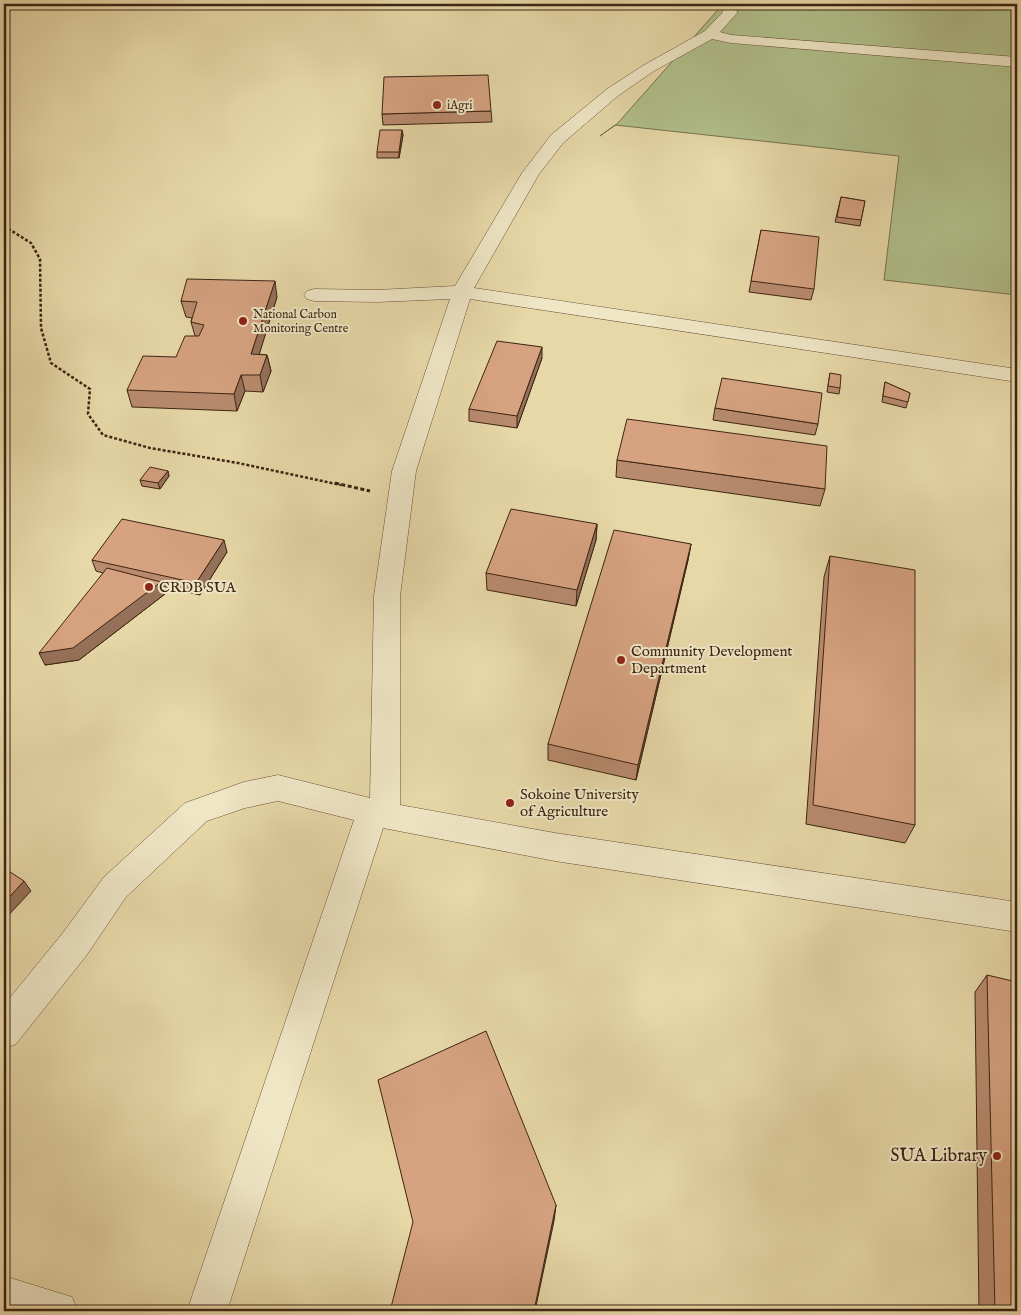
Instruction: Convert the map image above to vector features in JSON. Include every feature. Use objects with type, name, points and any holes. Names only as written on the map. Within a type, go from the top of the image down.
[{"type":"lane","points":[[208,1311],[379,813],[387,596],[404,471],[462,292],[531,173],[557,139],[613,92],[649,68],[710,34],[730,13],[729,4]]},
{"type":"lane","points":[[710,34],[731,39],[1017,62]]},
{"type":"lane","points":[[314,295],[377,296],[462,292],[1017,376]]},
{"type":"lane","points":[[4,1032],[74,945],[114,887],[196,812],[244,795],[278,788],[379,813],[554,847],[1017,917]]},
{"type":"lane","points":[[4,1296],[58,1311]]},
{"type":"path","points":[[4,226],[31,243],[40,259],[41,328],[51,363],[90,389],[88,414],[103,435],[150,448],[238,463],[400,497]]},
{"type":"green space","points":[[723,4],[772,4],[813,10],[837,4],[1017,4],[1017,295],[884,280],[899,156],[616,125]]},
{"type":"building","name":"iAgri","points":[[488,75],[491,111],[382,114],[384,77]]},
{"type":"building","points":[[380,130],[402,130],[399,152],[377,152]]},
{"type":"building","points":[[841,197],[865,201],[861,220],[837,217]]},
{"type":"building","points":[[761,230],[819,237],[814,289],[751,281]]},
{"type":"building","points":[[187,279],[275,281],[251,354],[267,355],[260,375],[241,375],[234,394],[127,390],[143,356],[176,357],[185,336],[199,336],[204,325],[191,322],[197,302],[181,301]]},
{"type":"building","points":[[497,341],[542,347],[517,416],[469,409]]},
{"type":"building","points":[[830,373],[841,375],[840,388],[828,386]]},
{"type":"building","points":[[722,378],[822,393],[818,424],[715,408]]},
{"type":"building","points":[[885,382],[910,393],[908,402],[883,396]]},
{"type":"building","points":[[627,419],[827,446],[825,489],[617,460]]},
{"type":"building","points":[[150,467],[168,471],[158,483],[140,480]]},
{"type":"building","points":[[511,509],[597,524],[577,590],[486,573]]},
{"type":"building","points":[[122,519],[224,540],[196,583],[92,560]]},
{"type":"building","name":"Community Development Department","points":[[614,530],[691,544],[638,765],[548,744]]},
{"type":"building","points":[[830,556],[915,570],[915,825],[813,805]]},
{"type":"building","points":[[107,568],[161,582],[73,648],[39,653]]},
{"type":"building","points":[[4,868],[24,881],[4,903]]},
{"type":"building","name":"SUA Library","points":[[987,975],[1017,982],[1017,1311],[995,1311]]},
{"type":"building","points":[[486,1031],[556,1205],[534,1311],[390,1311],[413,1222],[378,1080]]},
{"type":"place","name":"iAgri","points":[[437,105]]},
{"type":"place","name":"National Carbon Monitoring Centre","points":[[243,321]]},
{"type":"place","name":"CRDB SUA","points":[[149,587]]},
{"type":"place","name":"Community Development Department","points":[[621,660]]},
{"type":"place","name":"Sokoine University of Agriculture","points":[[510,803]]},
{"type":"place","name":"SUA Library","points":[[997,1156]]}]
